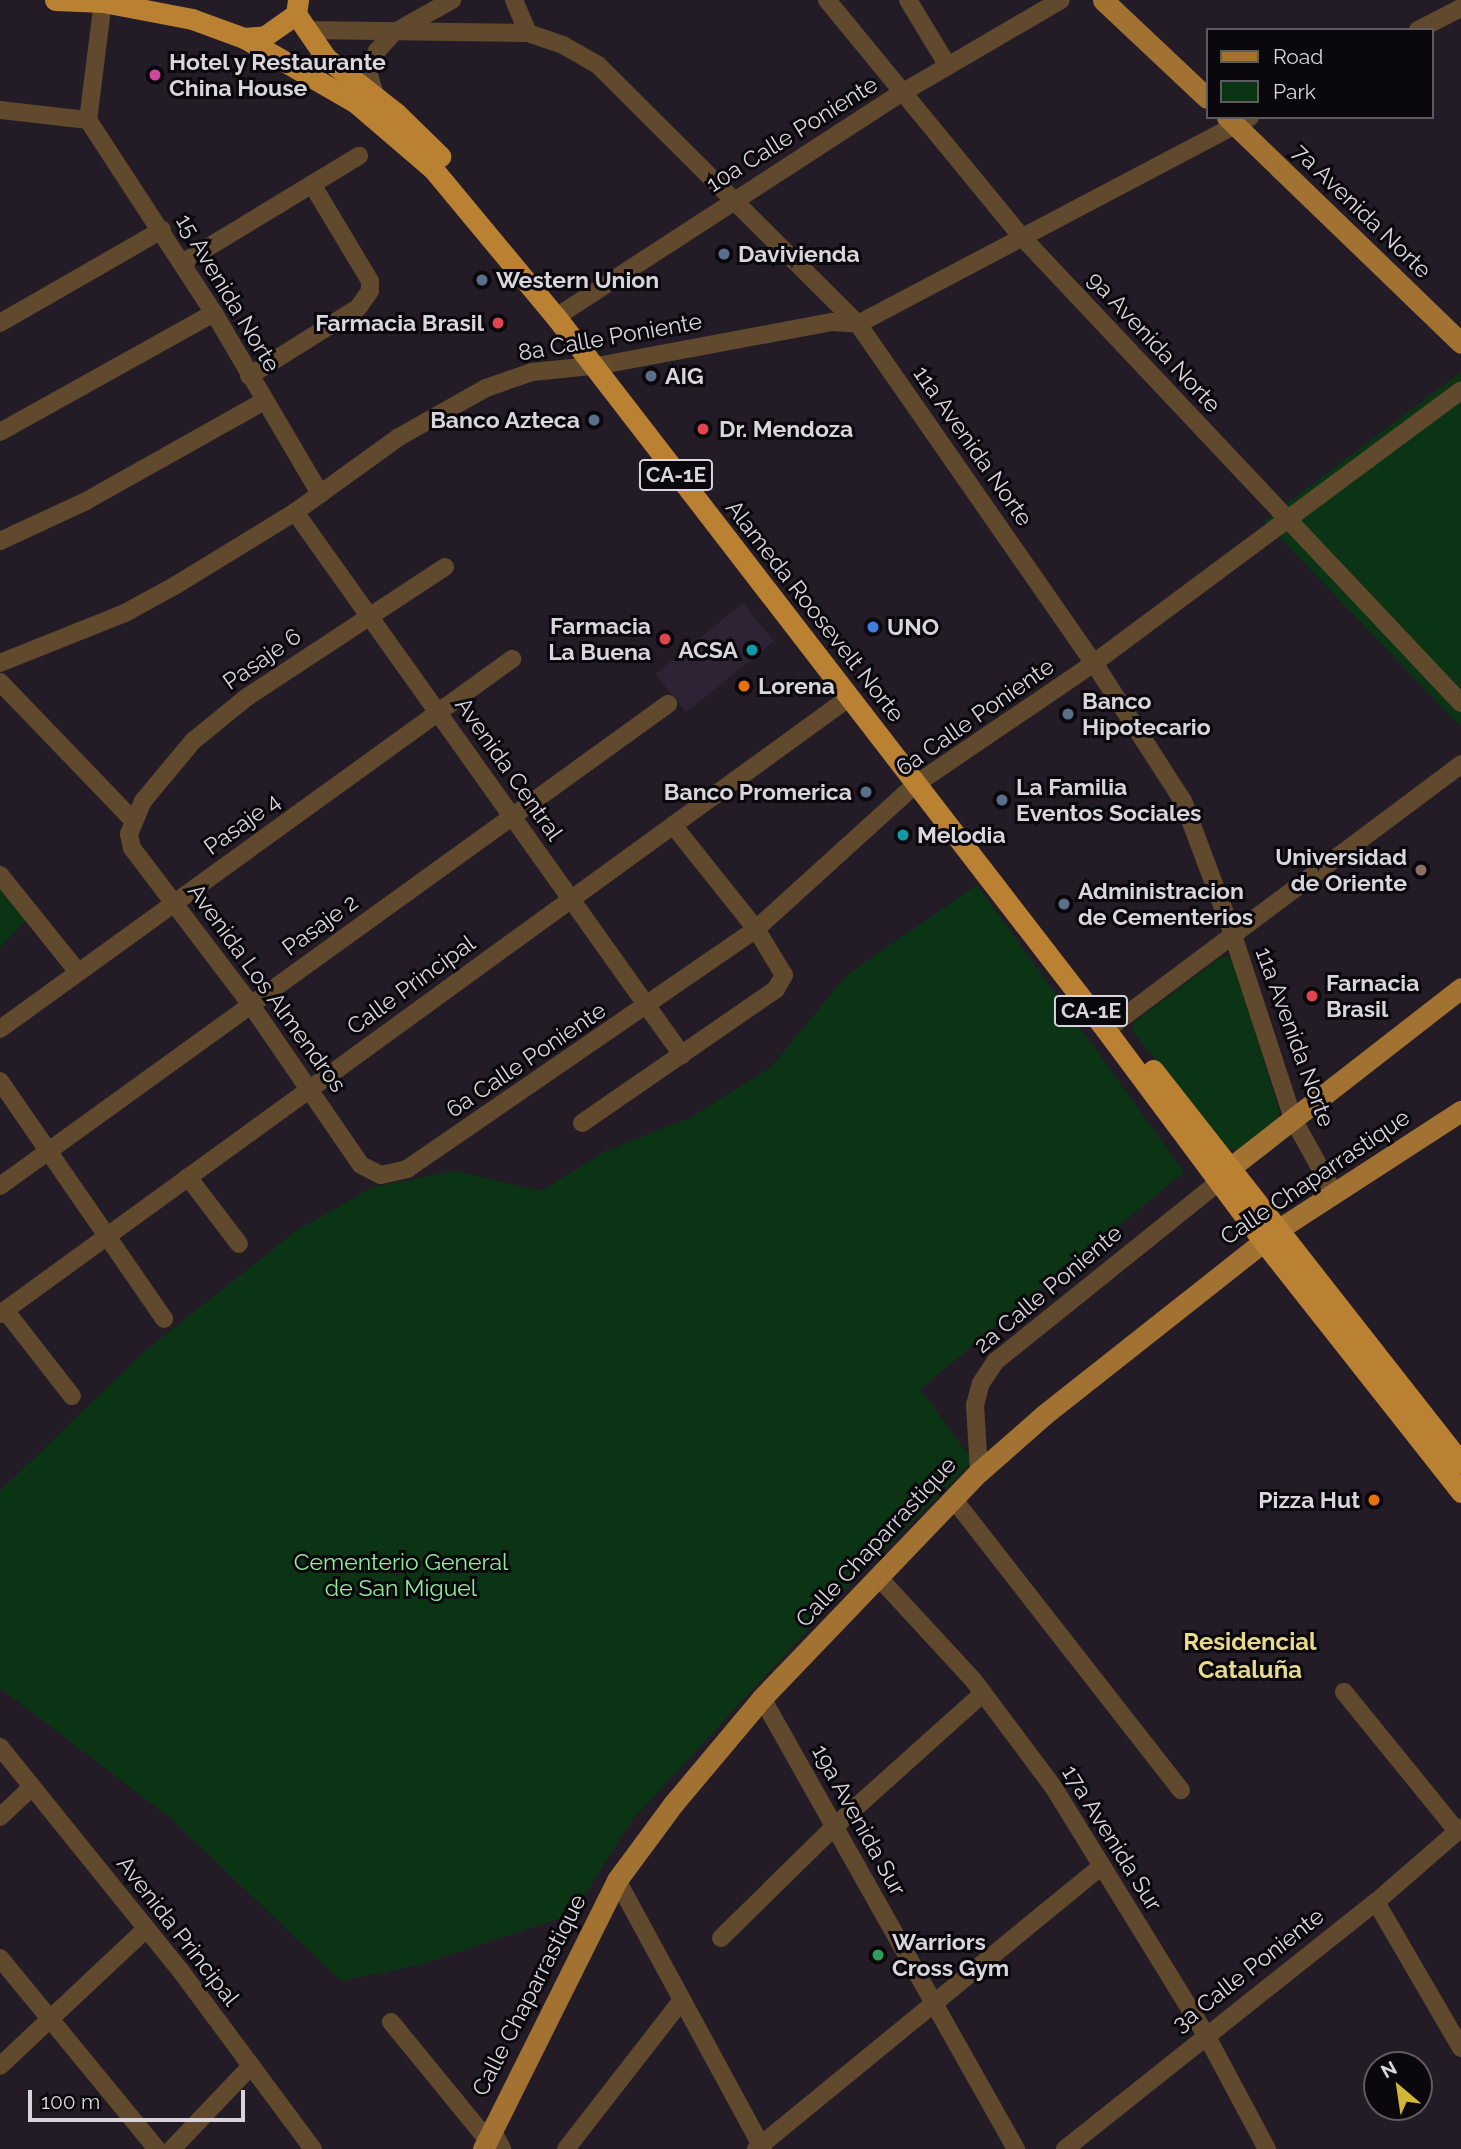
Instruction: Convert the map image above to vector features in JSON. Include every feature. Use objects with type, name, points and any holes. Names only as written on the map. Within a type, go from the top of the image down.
[{"type":"highway","name":"CA-1E","points":[[55,0],[103,1],[192,19],[244,38]]},
{"type":"highway","points":[[244,38],[265,36],[300,15]]},
{"type":"highway","name":"Alameda Roosevelt Norte","points":[[300,15],[326,58],[376,98],[442,159],[850,696],[921,781]]},
{"type":"highway","name":"Alameda Roosevelt Norte","points":[[244,38],[350,99],[415,150],[560,314]]},
{"type":"highway","name":"Alameda Roosevelt Norte","points":[[597,366],[1271,1235]]},
{"type":"highway","name":"CA-1E","points":[[1271,1235],[1461,1463]]},
{"type":"highway","name":"CA-1E","points":[[1271,1235],[1461,1492]]},
{"type":"main road","points":[[1103,0],[1206,98]]},
{"type":"main road","name":"7a Avenida Norte","points":[[1237,120],[1461,343]]},
{"type":"main road","name":"2a Calle Poniente","points":[[1223,1176],[1461,988]]},
{"type":"main road","name":"Calle Chaparrastique","points":[[491,2141],[617,1880],[674,1803],[762,1698],[955,1501],[979,1472],[1271,1235],[1461,1111]]},
{"type":"street","points":[[376,98],[369,68],[393,33],[452,0]]},
{"type":"street","points":[[514,0],[528,33]]},
{"type":"street","name":"9a Avenida Norte","points":[[827,0],[900,94],[1020,235],[1461,704]]},
{"type":"street","points":[[908,0],[948,66]]},
{"type":"street","name":"10a Calle Poniente","points":[[560,314],[900,94],[1060,0]]},
{"type":"street","points":[[0,110],[88,120],[103,1]]},
{"type":"street","points":[[1422,28],[1461,8]]},
{"type":"street","name":"11a Avenida Norte","points":[[300,15],[393,33],[528,33],[563,45],[598,65],[858,324],[1094,663],[1183,801],[1233,935],[1293,1119],[1334,1193]]},
{"type":"street","name":"15 Avenida Norte","points":[[88,120],[214,313],[320,494]]},
{"type":"street","name":"8a Calle Poniente","points":[[0,663],[125,613],[295,512],[399,437],[486,388],[532,372],[597,366],[832,322],[858,324],[1237,120]]},
{"type":"street","points":[[182,263],[359,156]]},
{"type":"street","points":[[249,376],[358,309],[370,291],[370,281],[312,184]]},
{"type":"street","points":[[0,323],[162,230]]},
{"type":"street","points":[[0,432],[214,313]]},
{"type":"street","name":"6a Calle Poniente","points":[[381,1175],[407,1170],[648,1007],[756,929],[921,781],[1094,663],[1461,390]]},
{"type":"street","points":[[0,541],[86,501],[264,401]]},
{"type":"street","name":"Avenida Central","points":[[295,512],[682,1055]]},
{"type":"street","name":"Pasaje 6","points":[[132,819],[192,741],[247,697],[368,614],[445,567]]},
{"type":"street","name":"Pasaje 4","points":[[0,1029],[512,659]]},
{"type":"street","points":[[0,682],[132,819]]},
{"type":"street","name":"Calle Principal","points":[[3,1312],[850,696]]},
{"type":"street","name":"Pasaje 2","points":[[0,1186],[668,704]]},
{"type":"street","points":[[1111,1026],[1461,764]]},
{"type":"street","name":"Avenida Los Almendros","points":[[132,819],[132,848],[176,902],[251,1005],[361,1166],[381,1175]]},
{"type":"street","points":[[582,1123],[682,1055],[781,982],[781,966],[756,929],[673,825]]},
{"type":"street","points":[[0,875],[78,972]]},
{"type":"street","points":[[0,1082],[164,1319]]},
{"type":"street","name":"2a Calle Poniente","points":[[979,1472],[975,1405],[981,1383],[996,1362],[1223,1176]]},
{"type":"street","points":[[188,1177],[239,1244]]},
{"type":"street","points":[[3,1312],[72,1396]]},
{"type":"street","points":[[955,1501],[1181,1790]]},
{"type":"street","name":"17a Avenida Sur","points":[[880,1579],[983,1693],[1054,1788],[1205,2033],[1258,2146]]},
{"type":"street","points":[[1344,1692],[1459,1829]]},
{"type":"street","points":[[721,1938],[835,1826],[983,1693]]},
{"type":"street","name":"19a Avenida Sur","points":[[762,1698],[1016,2149]]},
{"type":"street","name":"Avenida Principal","points":[[0,1747],[146,1929],[313,2149]]},
{"type":"street","points":[[0,1817],[32,1787]]},
{"type":"street","name":"3a Calle Poniente","points":[[1065,2149],[1205,2033],[1376,1902],[1459,1829]]},
{"type":"street","points":[[617,1880],[760,2148],[933,2001],[1102,1866]]},
{"type":"street","points":[[1376,1902],[1461,2048]]},
{"type":"street","points":[[1,2063],[146,1929]]},
{"type":"street","points":[[0,1958],[158,2149]]},
{"type":"street","points":[[566,2149],[682,2000]]},
{"type":"street","points":[[391,2022],[491,2141]]},
{"type":"street","points":[[172,2149],[251,2066]]},
{"type":"shaded area","points":[[743,603],[774,641],[686,712],[655,674]]},
{"type":"green space","points":[[1461,372],[1461,727],[1264,521]]},
{"type":"green space","points":[[0,884],[27,919],[0,948]]},
{"type":"green space","name":"Cementerio General de San Miguel","points":[[977,885],[1184,1172],[920,1389],[973,1461],[844,1591],[632,1820],[573,1914],[419,1965],[341,1981],[168,1816],[0,1688],[0,1491],[145,1351],[296,1231],[373,1187],[455,1171],[541,1191],[606,1151],[690,1118],[771,1067],[848,974]]},
{"type":"green space","points":[[1221,957],[1232,957],[1279,1110],[1278,1120],[1238,1150],[1224,1148],[1132,1030],[1134,1022]]},
{"type":"place","name":"Hotel y Restaurante China House","points":[[155,75]]},
{"type":"place","name":"Davivienda","points":[[724,254]]},
{"type":"place","name":"Western Union","points":[[482,280]]},
{"type":"place","name":"Farmacia Brasil","points":[[498,323]]},
{"type":"place","name":"AIG","points":[[651,376]]},
{"type":"place","name":"Banco Azteca","points":[[594,420]]},
{"type":"place","name":"Dr. Mendoza","points":[[703,429]]},
{"type":"place","name":"UNO","points":[[873,627]]},
{"type":"place","name":"Farmacia La Buena","points":[[665,639]]},
{"type":"place","name":"ACSA","points":[[752,650]]},
{"type":"place","name":"Lorena","points":[[744,686]]},
{"type":"place","name":"Banco Hipotecario","points":[[1068,714]]},
{"type":"place","name":"Banco Promerica","points":[[866,792]]},
{"type":"place","name":"La Familia Eventos Sociales","points":[[1002,800]]},
{"type":"place","name":"Melodia","points":[[903,835]]},
{"type":"place","name":"Universidad de Oriente","points":[[1421,870]]},
{"type":"place","name":"Administracion de Cementerios","points":[[1064,904]]},
{"type":"place","name":"Farnacia Brasil","points":[[1312,996]]},
{"type":"place","name":"Pizza Hut","points":[[1374,1500]]},
{"type":"place","name":"Warriors Cross Gym","points":[[878,1955]]},
{"type":"district","name":"Residencial Cataluña","points":[[1250,1656]]}]
